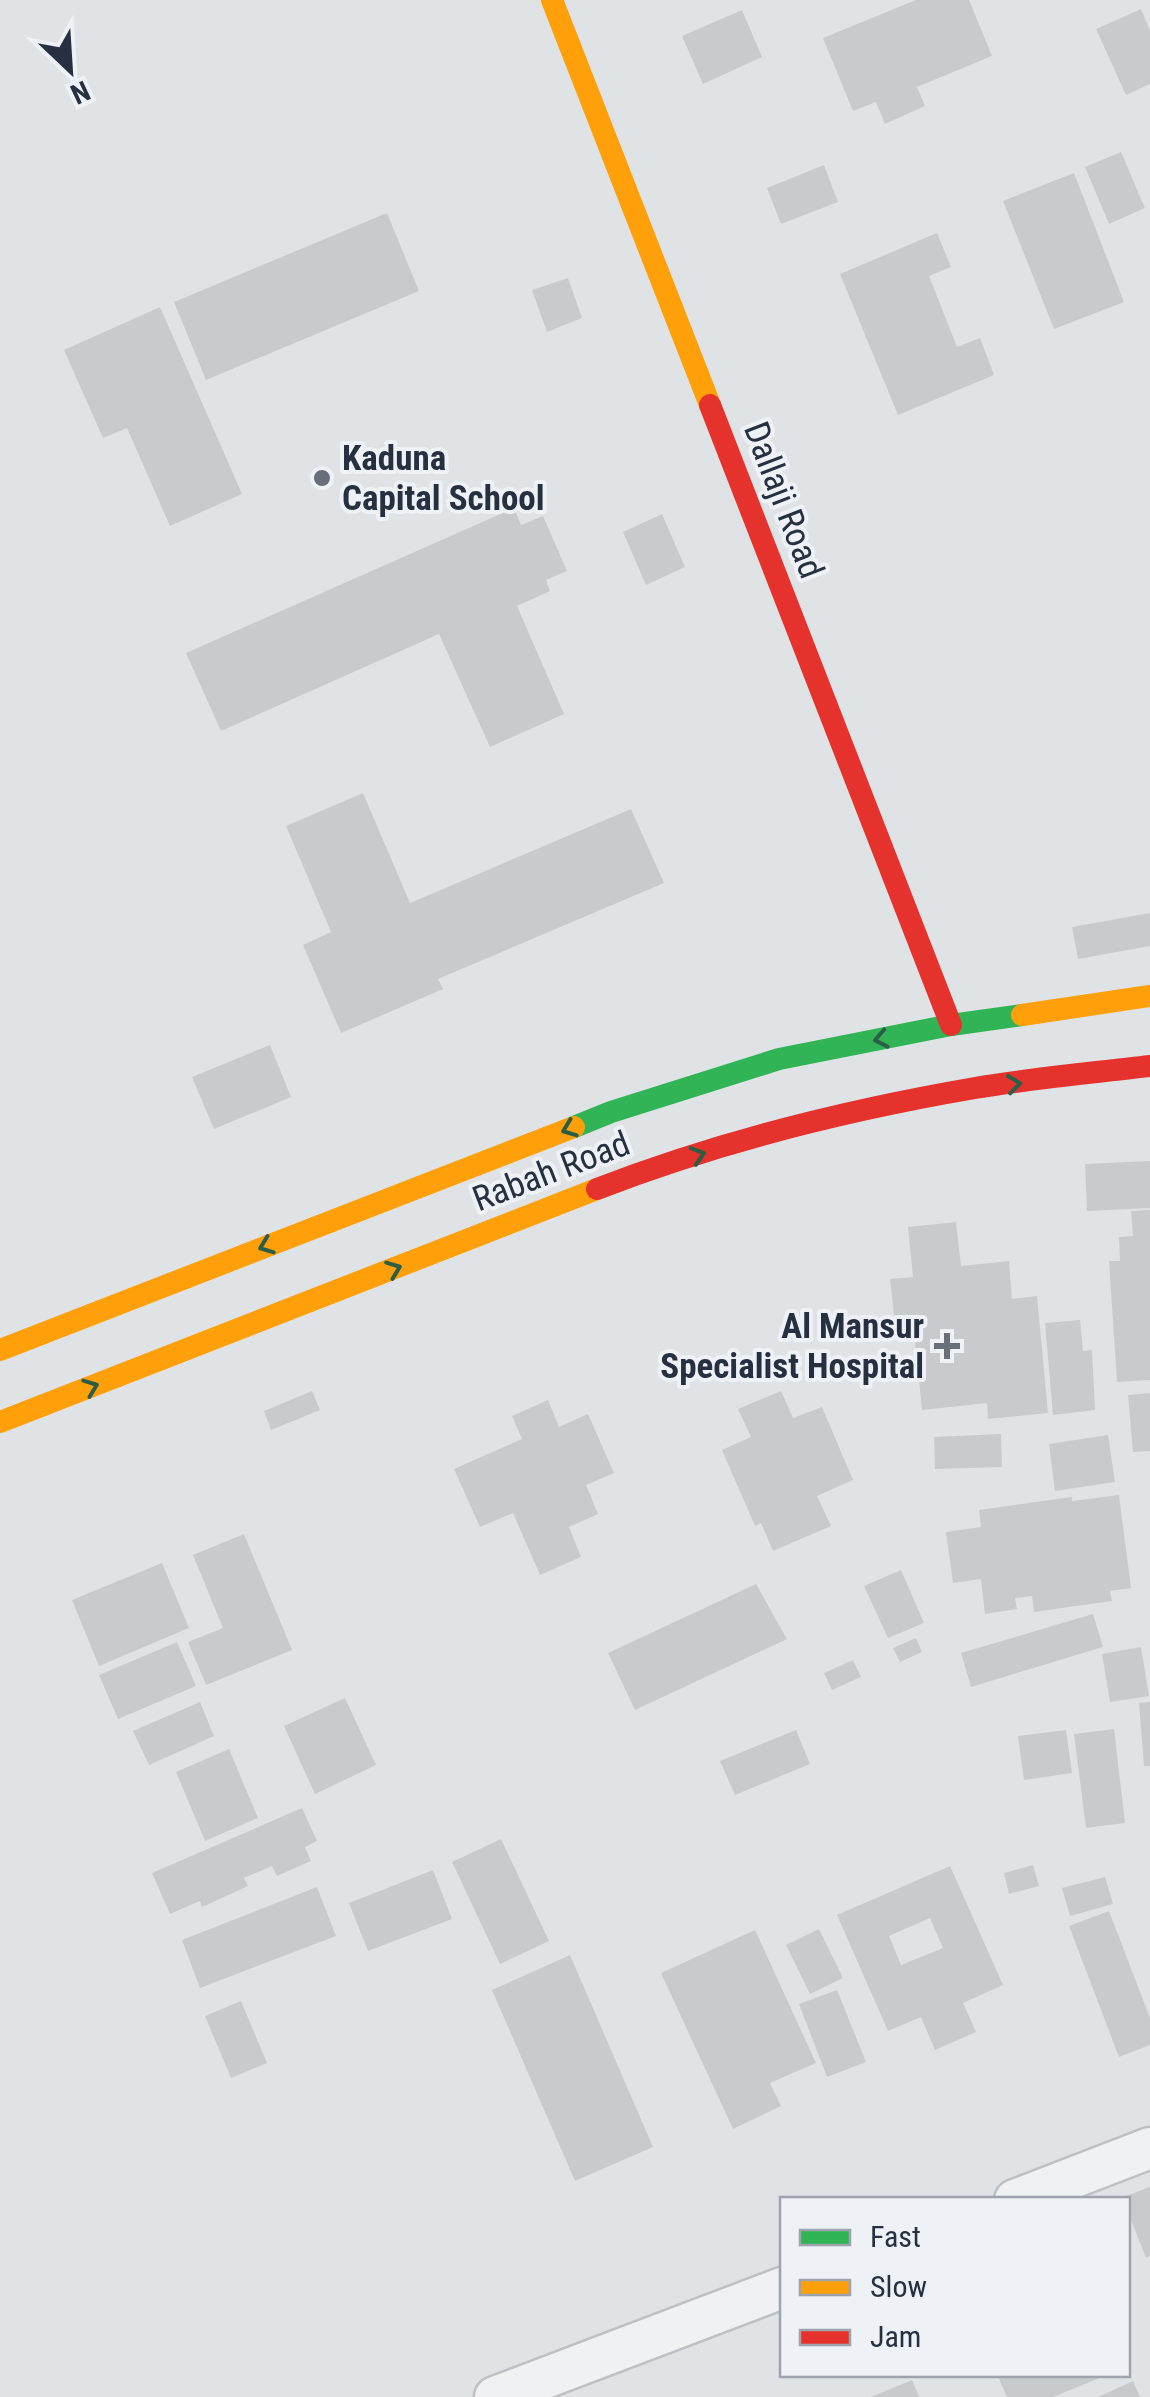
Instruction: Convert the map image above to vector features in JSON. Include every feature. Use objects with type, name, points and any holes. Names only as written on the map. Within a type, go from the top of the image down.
[{"type":"main road","name":"Dallaji Road","points":[[552,0],[951,1024]]},
{"type":"main road","name":"Rabah Road","points":[[0,1350],[612,1112],[779,1060],[951,1024],[1150,996]]},
{"type":"main road","name":"Rabah Road","points":[[0,1422],[660,1167],[803,1124],[976,1088],[1150,1066]]},
{"type":"street","points":[[1023,2197],[1150,2148]]},
{"type":"street","points":[[494,2397],[780,2289]]},
{"type":"building","points":[[916,0],[969,0],[992,56],[917,87],[925,106],[885,124],[876,102],[853,111],[823,38]]},
{"type":"building","points":[[1141,9],[1150,31],[1150,84],[1126,95],[1096,29]]},
{"type":"building","points":[[742,10],[762,57],[703,84],[682,36]]},
{"type":"building","points":[[1121,152],[1145,208],[1109,224],[1085,167]]},
{"type":"building","points":[[824,165],[838,202],[781,224],[767,188]]},
{"type":"building","points":[[1074,173],[1124,302],[1054,329],[1003,201]]},
{"type":"building","points":[[387,213],[419,291],[206,380],[174,302]]},
{"type":"building","points":[[937,233],[951,267],[929,276],[957,347],[980,338],[994,375],[898,415],[840,274]]},
{"type":"building","points":[[568,278],[582,318],[547,332],[532,290]]},
{"type":"building","points":[[160,307],[242,494],[170,526],[127,428],[103,438],[64,350]]},
{"type":"building","points":[[514,508],[521,525],[543,516],[567,571],[546,580],[550,591],[517,606],[564,714],[490,747],[439,634],[221,731],[186,653]]},
{"type":"building","points":[[662,514],[685,567],[646,585],[623,532]]},
{"type":"building","points":[[363,793],[410,903],[631,809],[664,883],[438,979],[443,989],[341,1033],[303,945],[331,932],[286,826]]},
{"type":"building","points":[[1150,913],[1150,946],[1078,959],[1072,927]]},
{"type":"building","points":[[270,1045],[291,1097],[214,1129],[192,1077]]},
{"type":"building","points":[[1150,1161],[1150,1208],[1087,1211],[1085,1164]]},
{"type":"building","points":[[1150,1210],[1150,1380],[1117,1382],[1109,1261],[1120,1261],[1119,1237],[1133,1236],[1131,1211]]},
{"type":"building","points":[[956,1222],[961,1266],[1009,1261],[1012,1299],[1037,1296],[1048,1413],[988,1419],[987,1403],[922,1410],[913,1322],[895,1324],[890,1279],[913,1277],[908,1227]]},
{"type":"building","points":[[1080,1320],[1083,1351],[1092,1350],[1095,1410],[1053,1415],[1045,1323]]},
{"type":"building","points":[[312,1391],[320,1410],[271,1430],[264,1411]]},
{"type":"building","points":[[781,1391],[793,1418],[822,1407],[853,1480],[817,1496],[831,1526],[773,1551],[761,1523],[755,1526],[722,1450],[751,1437],[738,1409]]},
{"type":"building","points":[[1150,1393],[1150,1451],[1133,1452],[1128,1395]]},
{"type":"building","points":[[548,1400],[559,1427],[588,1414],[614,1473],[586,1485],[598,1514],[569,1527],[581,1557],[540,1575],[513,1513],[480,1527],[454,1469],[522,1439],[512,1416]]},
{"type":"building","points":[[1001,1434],[1002,1467],[935,1469],[934,1437]]},
{"type":"building","points":[[1108,1435],[1115,1482],[1055,1491],[1049,1444]]},
{"type":"building","points":[[1119,1495],[1131,1588],[1110,1591],[1112,1601],[1034,1612],[1032,1596],[1015,1598],[1017,1609],[985,1614],[981,1579],[953,1583],[946,1532],[981,1527],[979,1510],[1072,1497],[1072,1501]]},
{"type":"building","points":[[244,1534],[292,1650],[206,1685],[188,1642],[223,1628],[193,1555]]},
{"type":"building","points":[[162,1563],[189,1628],[99,1666],[72,1600]]},
{"type":"building","points":[[901,1570],[924,1623],[888,1638],[864,1586]]},
{"type":"building","points":[[756,1584],[787,1639],[635,1710],[608,1653]]},
{"type":"building","points":[[1093,1614],[1103,1647],[971,1687],[961,1653]]},
{"type":"building","points":[[916,1638],[922,1652],[900,1662],[893,1648]]},
{"type":"building","points":[[177,1642],[196,1686],[118,1719],[99,1675]]},
{"type":"building","points":[[1141,1647],[1149,1696],[1110,1702],[1102,1654]]},
{"type":"building","points":[[853,1660],[861,1677],[832,1690],[824,1673]]},
{"type":"building","points":[[345,1698],[376,1765],[315,1794],[284,1726]]},
{"type":"building","points":[[200,1702],[214,1736],[149,1765],[133,1731]]},
{"type":"building","points":[[1150,1702],[1150,1766],[1144,1766],[1139,1703]]},
{"type":"building","points":[[1114,1729],[1125,1823],[1086,1828],[1074,1734]]},
{"type":"building","points":[[796,1730],[810,1764],[735,1795],[720,1761]]},
{"type":"building","points":[[1066,1730],[1072,1773],[1024,1780],[1018,1736]]},
{"type":"building","points":[[229,1749],[258,1818],[205,1841],[176,1772]]},
{"type":"building","points":[[302,1808],[317,1841],[305,1847],[311,1861],[277,1876],[272,1866],[244,1878],[248,1886],[202,1907],[200,1901],[170,1914],[152,1873]]},
{"type":"building","points":[[501,1839],[549,1941],[500,1964],[452,1862]]},
{"type":"building","points":[[1033,1865],[1039,1886],[1009,1894],[1004,1873]]},
{"type":"building","points":[[950,1866],[1003,1985],[963,2003],[976,2032],[935,2050],[921,2017],[888,2031],[837,1915]],"holes":[[[930,1918],[943,1948],[901,1965],[889,1936]]]},
{"type":"building","points":[[433,1870],[452,1919],[368,1951],[349,1903]]},
{"type":"building","points":[[1105,1877],[1113,1904],[1070,1916],[1062,1888]]},
{"type":"building","points":[[317,1887],[336,1936],[200,1988],[182,1940]]},
{"type":"building","points":[[1109,1911],[1150,2018],[1150,2045],[1119,2057],[1069,1926]]},
{"type":"building","points":[[819,1929],[843,1978],[810,1994],[786,1945]]},
{"type":"building","points":[[755,1930],[816,2063],[770,2083],[781,2106],[733,2129],[661,1973]]},
{"type":"building","points":[[570,1955],[653,2147],[575,2181],[492,1990]]},
{"type":"building","points":[[837,1990],[866,2062],[827,2077],[799,2004]]},
{"type":"building","points":[[241,2001],[267,2063],[231,2078],[205,2016]]},
{"type":"building","points":[[1150,2187],[1150,2256],[1146,2258],[1130,2217],[1130,2197],[1123,2197]]},
{"type":"building","points":[[998,2377],[1102,2377],[1053,2397],[1007,2397]]},
{"type":"building","points":[[912,2380],[919,2397],[871,2397]]},
{"type":"building","points":[[1133,2381],[1140,2397],[1098,2397]]},
{"type":"traffic: fast","points":[[574,1127],[779,1059],[1022,1015]]},
{"type":"traffic: slow","points":[[552,0],[710,405]]},
{"type":"traffic: slow","points":[[1022,1015],[1150,996]]},
{"type":"traffic: slow","points":[[0,1350],[574,1127]]},
{"type":"traffic: slow","points":[[0,1422],[597,1189]]},
{"type":"traffic: jam","points":[[710,405],[951,1025]]},
{"type":"traffic: jam","points":[[597,1189],[736,1142],[879,1106],[997,1084],[1150,1066]]},
{"type":"place","name":"Kaduna Capital School","points":[[322,478]]},
{"type":"place","name":"Al Mansur Specialist Hospital","points":[[947,1346]]}]
